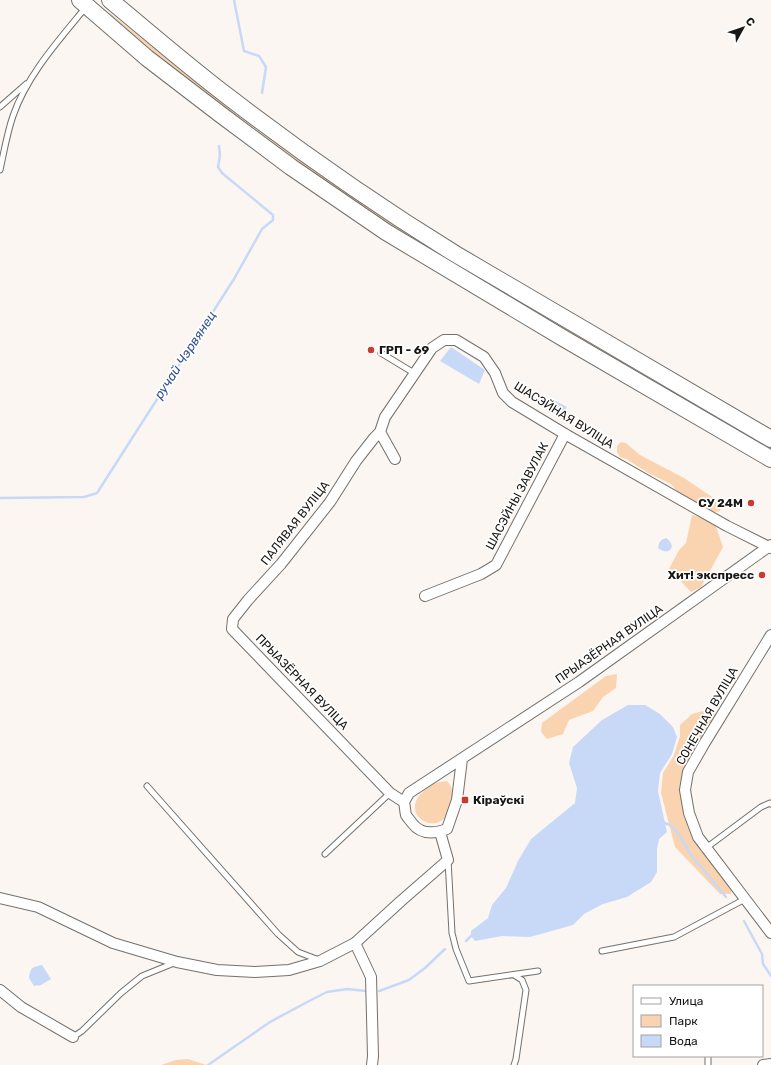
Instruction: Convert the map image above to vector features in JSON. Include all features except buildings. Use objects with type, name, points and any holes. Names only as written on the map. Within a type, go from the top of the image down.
[{"type":"main road","points":[[110,0],[173,53],[230,98],[306,155],[411,226],[471,263],[771,439]]},
{"type":"main road","points":[[86,2],[147,58],[220,114],[291,167],[386,232],[549,330],[771,459]]},
{"type":"street","name":"ШАСЭЙНАЯ ВУЛІЦА","points":[[380,432],[385,417],[432,348],[444,340],[456,340],[484,357],[495,373],[502,393],[512,402],[565,434],[727,526],[770,547]]},
{"type":"street","points":[[380,432],[395,459]]},
{"type":"street","name":"ПАЛЯВАЯ ВУЛІЦА","points":[[232,629],[234,619],[248,600],[281,564],[330,502],[356,461],[380,432]]},
{"type":"street","name":"ШАСЭЙНЫ ЗАВУЛАК","points":[[425,596],[481,574],[496,565],[565,434]]},
{"type":"street","name":"ПРЫАЗЁРНАЯ ВУЛІЦА","points":[[232,629],[390,793],[404,802],[409,794],[579,682],[770,547]]},
{"type":"street","name":"СОНЕЧНАЯ ВУЛІЦА","points":[[771,635],[688,772],[685,790],[689,814],[698,837],[771,933]]},
{"type":"street","points":[[404,802],[406,814],[414,826],[422,832],[430,834],[447,829],[457,800],[462,759]]},
{"type":"street","points":[[0,898],[38,907],[113,943],[177,962],[218,970],[255,972],[289,970],[320,961],[355,943],[448,860],[440,832]]},
{"type":"street","points":[[355,943],[371,977],[373,1041],[372,1065]]},
{"type":"street","points":[[0,990],[21,1008],[74,1037]]},
{"type":"street","points":[[763,1065],[771,1064]]},
{"type":"lane","points":[[0,166],[12,116],[21,96],[56,43],[86,2]]},
{"type":"lane","points":[[0,108],[30,81]]},
{"type":"lane","points":[[381,353],[414,373]]},
{"type":"lane","points":[[147,786],[278,934],[298,952],[320,961]]},
{"type":"lane","points":[[325,854],[390,793]]},
{"type":"lane","points":[[706,848],[761,807],[771,803]]},
{"type":"lane","points":[[448,860],[452,933],[456,949],[469,981],[538,971]]},
{"type":"lane","points":[[602,951],[674,937],[744,899]]},
{"type":"lane","points":[[74,1037],[121,993],[142,976],[177,962]]},
{"type":"lane","points":[[514,975],[522,980],[526,990],[514,1065]]},
{"type":"green space","points":[[103,13],[110,13],[255,129],[315,169],[771,445],[771,454],[426,252],[246,127]]},
{"type":"green space","points":[[621,442],[626,443],[640,455],[684,478],[718,501],[722,506],[720,511],[716,512],[708,510],[681,496],[671,484],[620,457],[617,452],[617,446]]},
{"type":"green space","points":[[692,515],[714,521],[723,547],[701,587],[691,592],[669,569],[679,550],[686,543]]},
{"type":"green space","points":[[617,674],[616,688],[603,697],[593,711],[569,720],[563,734],[547,739],[541,732],[542,723],[606,676]]},
{"type":"green space","points":[[714,708],[716,717],[686,770],[687,814],[732,887],[731,894],[720,894],[675,847],[661,793],[663,773],[674,755],[680,736],[680,725],[692,714]]},
{"type":"green space","points":[[447,781],[452,789],[451,803],[448,814],[441,821],[433,823],[420,819],[416,813],[415,806],[418,798],[433,784]]},
{"type":"green space","points":[[188,1059],[206,1065],[161,1065],[176,1060]]},
{"type":"water","points":[[451,347],[485,370],[479,384],[440,361]]},
{"type":"water","points":[[550,398],[567,407],[561,418],[545,408]]},
{"type":"water","points":[[666,538],[670,541],[672,547],[669,551],[658,548],[660,542]]},
{"type":"water","points":[[628,705],[645,705],[660,714],[673,727],[677,737],[672,754],[660,773],[658,791],[667,832],[659,839],[657,849],[657,872],[651,882],[627,897],[603,904],[584,914],[573,925],[530,937],[502,936],[475,941],[471,936],[471,931],[488,918],[492,905],[506,888],[518,861],[531,839],[575,803],[577,788],[569,763],[573,747],[602,720]]},
{"type":"water","points":[[42,965],[51,979],[41,985],[34,986],[29,978],[30,972],[34,967]]},
{"type":"waterway","name":"ручай Чэрвянец","points":[[234,0],[244,51],[259,56],[266,67],[262,93]]},
{"type":"waterway","name":"ручай Чэрвянец","points":[[0,498],[84,497],[97,493],[234,279],[262,229],[273,220],[273,215],[222,173],[218,167],[220,155],[219,146]]},
{"type":"waterway","points":[[662,824],[665,823],[672,826],[680,836],[691,855],[726,897]]},
{"type":"waterway","points":[[744,921],[762,954],[763,964],[771,976]]},
{"type":"waterway","points":[[466,941],[473,934]]},
{"type":"waterway","points":[[379,991],[409,980],[425,968],[445,949]]},
{"type":"waterway","points":[[208,1065],[270,1022],[327,992],[347,989],[366,991]]},
{"type":"place","name":"ГРП - 69","points":[[371,350]]},
{"type":"place","name":"СУ 24М","points":[[751,503]]},
{"type":"place","name":"Хит! экспресс","points":[[762,575]]},
{"type":"place","name":"Кіраўскі","points":[[465,800]]}]
